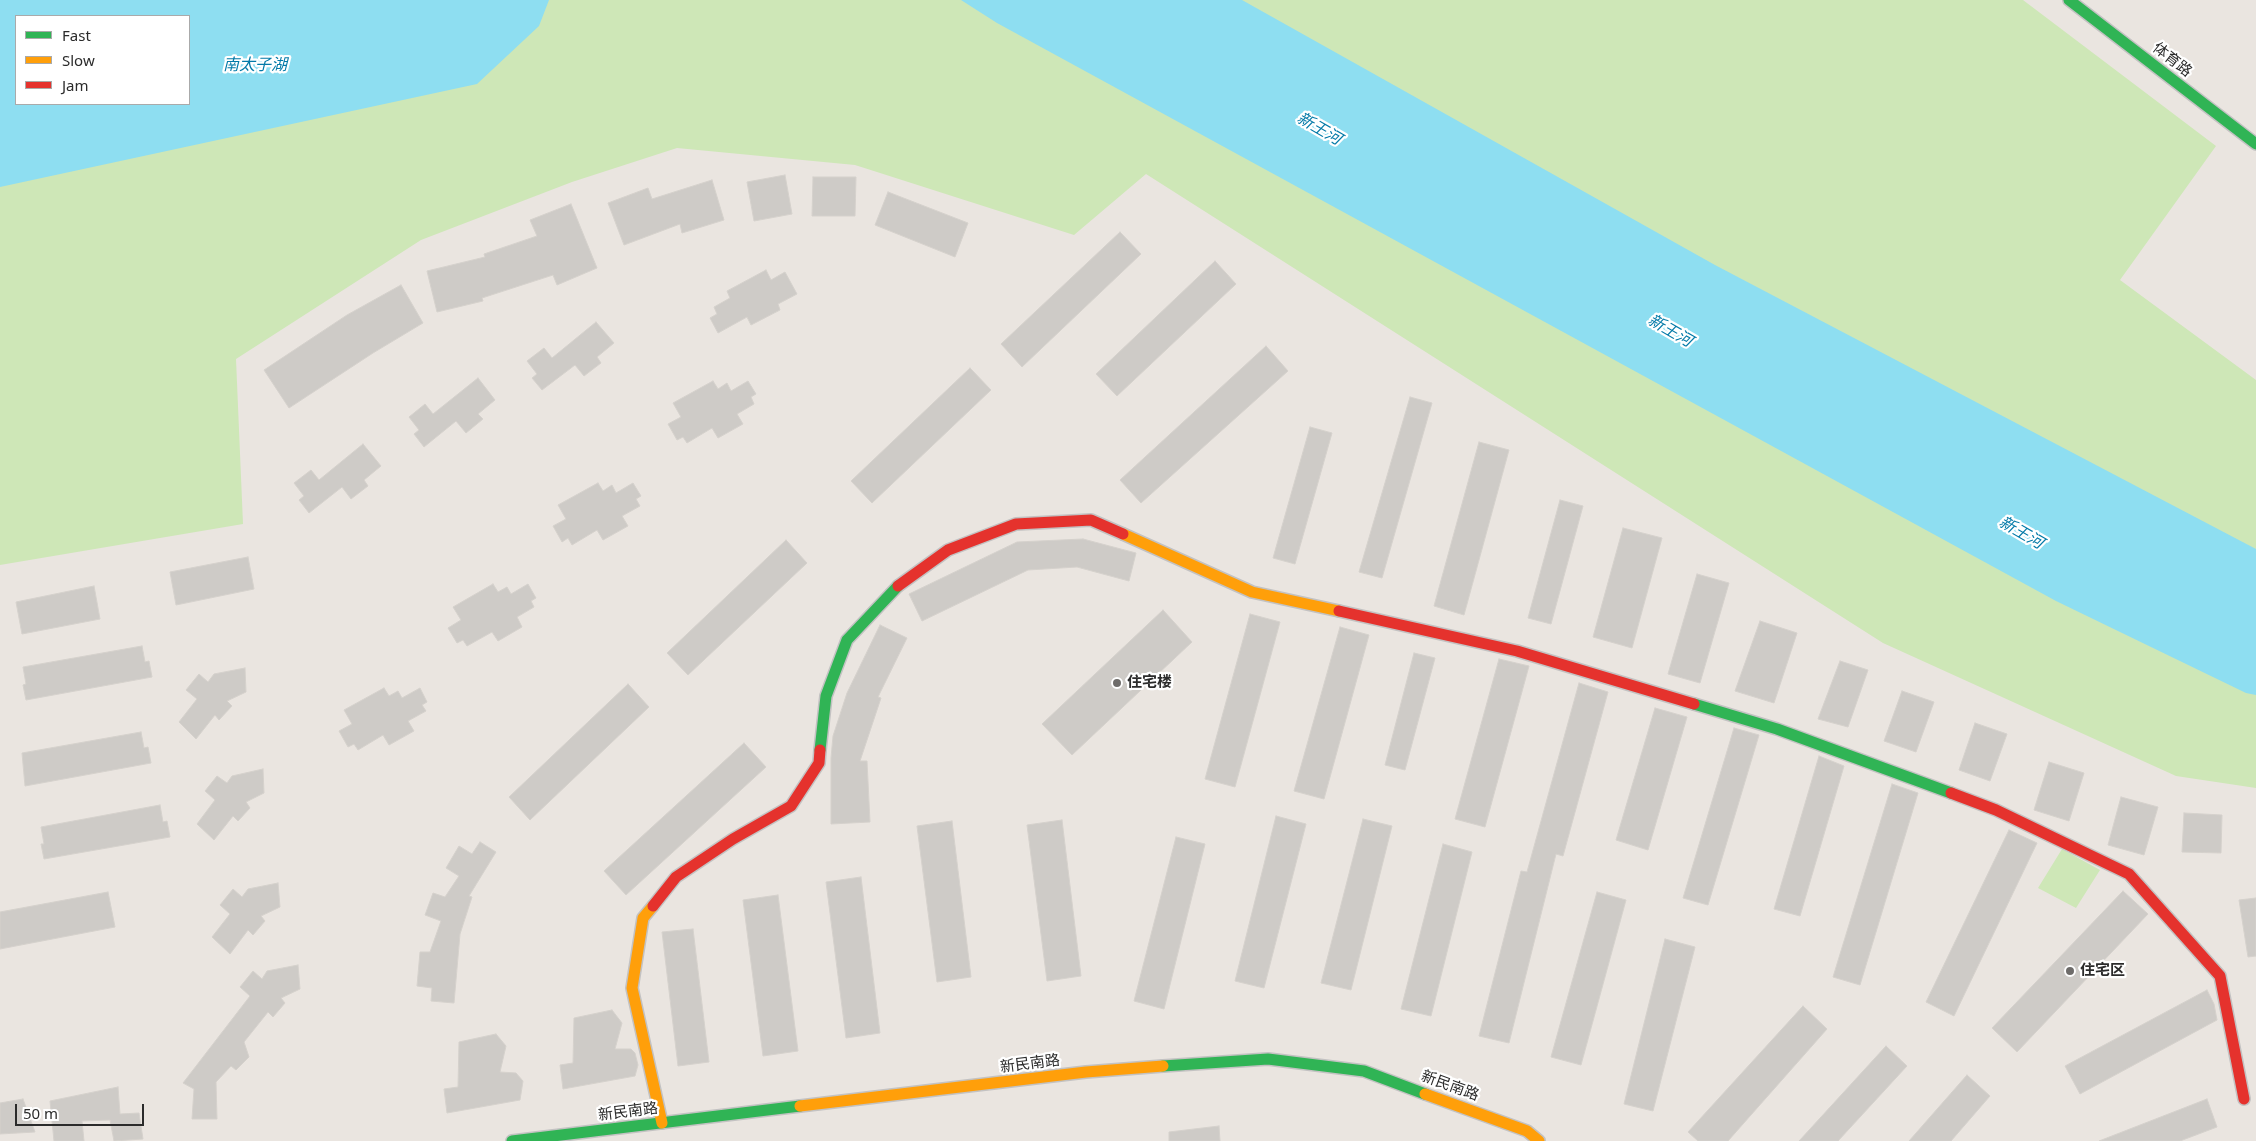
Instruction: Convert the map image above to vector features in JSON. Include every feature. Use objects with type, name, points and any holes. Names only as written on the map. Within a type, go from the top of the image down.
[{"type":"street","name":"体育路","points":[[2069,0],[2256,144]]},
{"type":"street","points":[[662,1123],[632,988],[643,918],[676,877],[733,839],[791,806],[819,763],[826,696],[847,640],[896,587],[948,550],[1016,524],[1091,520],[1252,592],[1516,651],[1777,729],[1996,810],[2129,874],[2220,976],[2244,1099]]},
{"type":"street","name":"新民南路","points":[[512,1141],[1086,1072],[1268,1059],[1364,1071],[1527,1131],[1539,1141]]},
{"type":"green space","points":[[0,0],[2023,0],[2216,146],[2120,280],[2256,380],[2256,788],[2176,776],[1883,643],[1146,174],[1074,235],[855,165],[677,148],[572,182],[421,240],[236,359],[243,524],[0,565]]},
{"type":"green space","points":[[2062,849],[2100,870],[2076,908],[2038,888]]},
{"type":"water","name":"南太子湖","points":[[0,0],[549,0],[539,26],[477,84],[0,187]]},
{"type":"water","name":"新王河","points":[[961,0],[1242,0],[1715,265],[2256,549],[2256,695],[2246,693],[2056,601],[997,23]]},
{"type":"building","points":[[785,175],[792,214],[754,221],[747,182]]},
{"type":"building","points":[[813,177],[856,177],[855,216],[812,216]]},
{"type":"building","points":[[712,180],[724,220],[682,233],[680,224],[624,245],[608,203],[648,188],[652,199]]},
{"type":"building","points":[[888,192],[968,223],[955,257],[875,225]]},
{"type":"building","points":[[571,204],[597,268],[557,285],[553,275],[482,298],[483,301],[437,312],[427,271],[485,257],[484,254],[537,236],[530,220]]},
{"type":"building","points":[[1120,232],[1141,254],[1022,367],[1001,344]]},
{"type":"building","points":[[1215,261],[1236,284],[1117,396],[1096,374]]},
{"type":"building","points":[[766,270],[771,280],[785,272],[797,294],[778,304],[780,310],[751,325],[747,317],[718,333],[710,318],[717,314],[714,307],[730,298],[727,291]]},
{"type":"building","points":[[401,285],[423,323],[289,408],[264,370],[347,315]]},
{"type":"building","points":[[596,322],[614,343],[597,357],[601,363],[584,376],[575,365],[542,390],[532,378],[537,374],[527,361],[544,348],[552,358]]},
{"type":"building","points":[[1266,346],[1288,371],[1141,503],[1120,480]]},
{"type":"building","points":[[970,368],[991,390],[872,503],[851,481]]},
{"type":"building","points":[[478,378],[495,400],[478,414],[483,419],[466,433],[456,421],[424,447],[414,434],[419,430],[409,417],[425,404],[433,414]]},
{"type":"building","points":[[713,381],[718,389],[727,383],[731,391],[748,381],[756,394],[751,397],[754,404],[737,414],[743,424],[718,438],[712,428],[687,443],[683,437],[677,440],[668,424],[681,417],[673,403]]},
{"type":"building","points":[[1410,397],[1432,403],[1382,578],[1359,572]]},
{"type":"building","points":[[1310,427],[1332,433],[1295,564],[1273,558]]},
{"type":"building","points":[[1479,442],[1509,450],[1464,615],[1434,606]]},
{"type":"building","points":[[363,444],[381,466],[364,480],[368,486],[351,499],[342,487],[309,513],[299,500],[304,496],[294,483],[311,470],[319,480]]},
{"type":"building","points":[[598,483],[603,491],[612,485],[616,493],[633,483],[641,496],[636,499],[640,506],[622,516],[628,526],[603,540],[597,530],[572,545],[568,538],[562,542],[553,526],[566,519],[558,505]]},
{"type":"building","points":[[1560,500],[1583,506],[1551,624],[1528,618]]},
{"type":"building","points":[[1623,528],[1662,538],[1632,648],[1593,637]]},
{"type":"building","points":[[1083,539],[1136,553],[1129,581],[1077,567],[1028,570],[922,621],[909,594],[1017,542]]},
{"type":"building","points":[[786,540],[807,563],[688,675],[667,653]]},
{"type":"building","points":[[248,557],[254,589],[176,605],[170,572]]},
{"type":"building","points":[[1697,574],[1729,583],[1700,683],[1668,674]]},
{"type":"building","points":[[493,584],[498,592],[507,587],[511,594],[528,584],[536,598],[531,601],[534,607],[517,617],[522,627],[498,641],[492,632],[467,646],[463,640],[457,643],[448,628],[461,620],[453,607]]},
{"type":"building","points":[[94,586],[100,619],[22,634],[16,602]]},
{"type":"building","name":"住宅楼","points":[[1163,610],[1192,642],[1072,755],[1042,724]]},
{"type":"building","points":[[1250,614],[1280,622],[1235,787],[1205,779]]},
{"type":"building","points":[[1760,621],[1797,633],[1774,703],[1735,691]]},
{"type":"building","points":[[880,625],[907,638],[878,697],[881,698],[860,761],[867,761],[870,822],[831,824],[833,736],[847,693]]},
{"type":"building","points":[[1340,627],[1369,635],[1324,799],[1294,791]]},
{"type":"building","points":[[142,646],[145,662],[149,661],[152,677],[26,700],[23,685],[26,684],[23,667]]},
{"type":"building","points":[[1414,653],[1435,658],[1405,770],[1385,765]]},
{"type":"building","points":[[1499,659],[1529,666],[1485,827],[1455,819]]},
{"type":"building","points":[[1840,661],[1868,670],[1848,727],[1818,719]]},
{"type":"building","points":[[245,668],[246,692],[227,701],[232,706],[219,720],[215,715],[196,739],[179,722],[197,699],[186,690],[199,674],[208,682],[214,674]]},
{"type":"building","points":[[1579,683],[1608,692],[1563,856],[1556,854],[1509,1043],[1479,1036],[1521,871],[1527,872]]},
{"type":"building","points":[[628,684],[649,707],[530,820],[509,797]]},
{"type":"building","points":[[384,688],[389,696],[398,691],[402,698],[420,688],[427,702],[422,705],[426,711],[408,721],[414,731],[389,745],[383,735],[358,750],[354,744],[348,747],[339,731],[352,724],[344,710]]},
{"type":"building","points":[[1902,691],[1934,702],[1916,752],[1884,741]]},
{"type":"building","points":[[1655,708],[1687,717],[1648,850],[1616,840]]},
{"type":"building","points":[[1975,723],[2007,734],[1990,781],[1959,770]]},
{"type":"building","points":[[1734,728],[1759,735],[1708,905],[1683,898]]},
{"type":"building","points":[[141,732],[144,748],[148,747],[151,763],[25,786],[22,753]]},
{"type":"building","points":[[744,743],[766,767],[626,895],[604,871]]},
{"type":"building","points":[[1819,756],[1844,766],[1800,916],[1774,909]]},
{"type":"building","points":[[2049,762],[2084,773],[2069,821],[2034,810]]},
{"type":"building","points":[[263,769],[264,793],[246,802],[250,808],[238,821],[233,816],[214,840],[197,824],[215,800],[205,791],[217,776],[227,783],[232,776]]},
{"type":"building","points":[[1892,784],[1918,793],[1860,985],[1833,977]]},
{"type":"building","points":[[2121,797],[2158,807],[2144,855],[2108,845]]},
{"type":"building","points":[[160,805],[163,822],[167,821],[170,837],[44,859],[41,844],[44,844],[41,827]]},
{"type":"building","points":[[2184,813],[2222,815],[2221,853],[2182,852]]},
{"type":"building","points":[[1276,816],[1306,824],[1264,988],[1235,981]]},
{"type":"building","points":[[1363,819],[1392,826],[1351,990],[1321,983]]},
{"type":"building","points":[[1062,820],[1081,976],[1047,981],[1027,825]]},
{"type":"building","points":[[952,821],[971,977],[937,982],[917,826]]},
{"type":"building","points":[[2009,830],[2037,843],[1954,1016],[1926,1002]]},
{"type":"building","points":[[1176,837],[1205,844],[1164,1009],[1134,1001]]},
{"type":"building","points":[[480,842],[496,852],[469,896],[472,897],[460,934],[454,1003],[431,1001],[432,988],[417,986],[420,952],[430,952],[441,921],[425,915],[433,893],[445,897],[459,876],[446,868],[459,846],[472,854]]},
{"type":"building","points":[[1443,844],[1472,852],[1431,1016],[1401,1009]]},
{"type":"building","points":[[861,877],[880,1033],[846,1038],[826,882]]},
{"type":"building","points":[[278,883],[280,907],[261,916],[265,921],[253,935],[248,930],[230,954],[212,937],[230,914],[220,905],[233,889],[242,897],[248,889]]},
{"type":"building","name":"住宅区","points":[[2123,891],[2148,914],[2017,1052],[1992,1028]]},
{"type":"building","points":[[108,892],[115,927],[0,949],[0,912]]},
{"type":"building","points":[[1597,892],[1626,900],[1581,1065],[1551,1057]]},
{"type":"building","points":[[778,895],[798,1051],[763,1056],[743,900]]},
{"type":"building","points":[[2256,898],[2256,956],[2248,957],[2239,900]]},
{"type":"building","points":[[693,929],[709,1062],[678,1066],[662,932]]},
{"type":"building","points":[[1665,939],[1695,947],[1653,1111],[1624,1104]]},
{"type":"building","points":[[298,965],[300,989],[281,998],[285,1003],[273,1017],[268,1012],[244,1042],[249,1057],[236,1070],[231,1066],[216,1082],[217,1119],[192,1119],[194,1089],[183,1083],[250,996],[240,987],[253,971],[262,979],[267,971]]},
{"type":"building","points":[[2207,990],[2214,1004],[2217,1020],[2080,1094],[2065,1066]]},
{"type":"building","points":[[1803,1006],[1827,1029],[1728,1141],[1698,1141],[1688,1132]]},
{"type":"building","points":[[612,1010],[622,1023],[615,1049],[631,1049],[635,1053],[638,1065],[635,1076],[563,1089],[560,1065],[573,1063],[574,1018]]},
{"type":"building","points":[[496,1034],[506,1046],[500,1072],[516,1073],[523,1081],[520,1100],[447,1113],[444,1089],[458,1087],[459,1042]]},
{"type":"building","points":[[1886,1046],[1907,1066],[1838,1141],[1799,1141]]},
{"type":"building","points":[[1967,1075],[1990,1096],[1951,1141],[1909,1141]]},
{"type":"building","points":[[118,1087],[120,1114],[139,1113],[143,1139],[114,1141],[110,1120],[82,1121],[84,1141],[54,1141],[50,1101]]},
{"type":"building","points":[[23,1099],[35,1132],[0,1134],[0,1103]]},
{"type":"building","points":[[2207,1099],[2217,1127],[2180,1141],[2099,1141]]},
{"type":"building","points":[[1219,1126],[1220,1141],[1169,1141],[1169,1132]]},
{"type":"traffic: fast","points":[[2069,0],[2256,144]]},
{"type":"traffic: fast","points":[[820,750],[826,696],[847,640],[898,586]]},
{"type":"traffic: fast","points":[[1694,704],[1777,729],[1951,793]]},
{"type":"traffic: fast","points":[[1163,1066],[1268,1059],[1364,1071],[1425,1094]]},
{"type":"traffic: fast","points":[[512,1141],[800,1106]]},
{"type":"traffic: slow","points":[[1123,534],[1252,592],[1339,611]]},
{"type":"traffic: slow","points":[[653,906],[643,918],[632,988],[662,1123]]},
{"type":"traffic: slow","points":[[800,1106],[1086,1072],[1163,1066]]},
{"type":"traffic: slow","points":[[1425,1094],[1527,1131],[1539,1141]]},
{"type":"traffic: jam","points":[[898,586],[948,550],[1016,524],[1091,520],[1123,534]]},
{"type":"traffic: jam","points":[[1339,611],[1517,651],[1694,704]]},
{"type":"traffic: jam","points":[[653,906],[676,877],[733,839],[791,806],[819,763],[820,750]]},
{"type":"traffic: jam","points":[[1951,793],[1996,810],[2129,874],[2220,976],[2244,1099]]},
{"type":"place","name":"住宅楼","points":[[1117,683]]},
{"type":"place","name":"住宅区","points":[[2070,971]]}]
